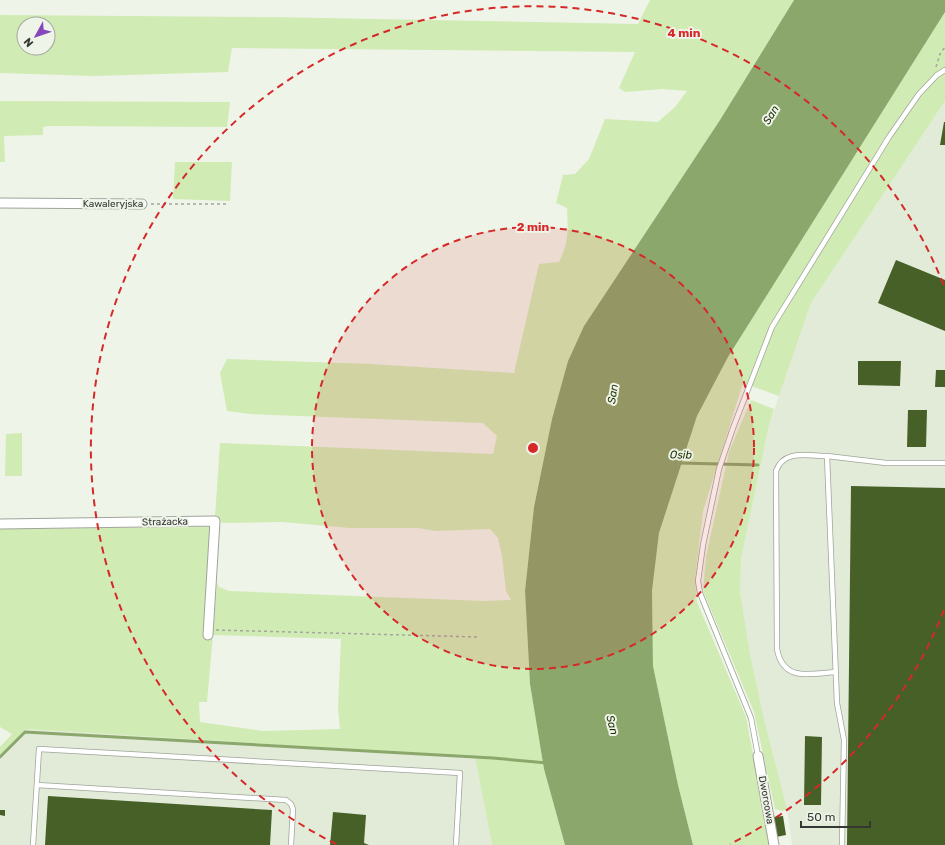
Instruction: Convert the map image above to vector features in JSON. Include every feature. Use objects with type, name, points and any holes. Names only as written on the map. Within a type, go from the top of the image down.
[{"type":"street","name":"Kawaleryjska","points":[[0,203],[142,204]]},
{"type":"street","name":"Strażacka","points":[[0,524],[215,521],[208,632]]},
{"type":"street","name":"Dworcowa","points":[[758,756],[774,845]]},
{"type":"lane","points":[[758,756],[751,718],[705,608],[699,587],[703,545],[719,469],[759,357],[772,327],[889,137],[919,94],[937,75],[945,70]]},
{"type":"lane","points":[[835,672],[799,674],[790,671],[779,659],[777,649],[776,471],[779,463],[785,458],[794,455],[827,456],[886,463],[945,463]]},
{"type":"lane","points":[[827,456],[836,703],[844,740],[842,845]]},
{"type":"lane","points":[[34,845],[39,749],[460,773],[456,845]]},
{"type":"lane","points":[[37,785],[286,800],[291,804],[292,809],[291,845]]},
{"type":"path","points":[[937,75],[936,67],[940,54],[945,47]]},
{"type":"path","name":"Kawaleryjska","points":[[142,204],[226,204]]},
{"type":"path","points":[[208,632],[479,637]]},
{"type":"shaded area","points":[[650,0],[794,0],[720,120],[584,326],[568,361],[552,419],[534,507],[525,591],[530,684],[544,769],[565,845],[492,845],[475,757],[26,729],[0,757],[0,747],[12,734],[0,727],[0,529],[210,527],[204,638],[213,635],[217,583],[219,587],[229,591],[483,601],[511,600],[506,591],[502,556],[498,538],[490,529],[436,531],[418,528],[350,528],[282,522],[223,523],[215,517],[220,443],[493,454],[497,436],[483,423],[250,414],[227,411],[220,373],[227,359],[370,364],[514,373],[539,264],[559,262],[565,248],[568,229],[567,208],[556,203],[563,175],[575,174],[589,159],[605,119],[658,122],[675,107],[687,91],[662,89],[625,92],[619,88],[635,52],[232,48],[228,72],[94,76],[0,73],[0,15],[270,17],[638,24]],"holes":[[[213,635],[341,639],[338,708],[340,729],[263,731],[200,722],[199,702],[207,702]]]},
{"type":"shaded area","points":[[945,12],[945,101],[811,303],[779,396],[743,383],[703,511],[695,579],[697,602],[746,717],[770,845],[693,845],[678,785],[653,666],[652,591],[659,533],[697,416],[728,357]]},
{"type":"shaded area","points":[[0,101],[230,102],[227,127],[48,126],[43,127],[43,135],[4,136],[5,162],[0,162]]},
{"type":"shaded area","points":[[945,101],[945,845],[792,845],[787,809],[764,719],[750,654],[740,591],[741,559],[769,425],[811,303]]},
{"type":"shaded area","points":[[175,162],[232,162],[230,201],[173,199]]},
{"type":"shaded area","points":[[751,400],[774,409],[769,425],[741,559],[740,591],[750,654],[764,719],[787,809],[783,811],[775,809],[754,712],[703,591],[706,557],[729,452]]},
{"type":"shaded area","points":[[22,433],[22,476],[5,476],[6,434]]},
{"type":"shaded area","points":[[26,729],[475,757],[492,845],[0,845],[0,757]]},
{"type":"water","name":"San","points":[[794,0],[945,0],[945,12],[728,357],[697,416],[659,533],[652,591],[653,666],[678,785],[693,845],[565,845],[544,769],[530,684],[525,591],[534,507],[552,419],[568,361],[584,326],[720,120]]},
{"type":"building","points":[[944,122],[945,145],[940,145]]},
{"type":"building","points":[[896,260],[945,280],[945,331],[878,303]]},
{"type":"building","points":[[858,361],[901,361],[900,386],[858,385]]},
{"type":"building","points":[[936,370],[945,370],[945,387],[935,387]]},
{"type":"building","points":[[908,410],[927,410],[926,447],[907,447]]},
{"type":"building","points":[[851,486],[945,488],[945,845],[847,845]]},
{"type":"building","points":[[805,736],[822,737],[821,805],[804,805]]},
{"type":"building","points":[[48,796],[272,810],[270,845],[45,845]]},
{"type":"building","points":[[0,810],[5,810],[5,816],[0,815]]},
{"type":"building","points":[[333,812],[366,815],[364,843],[369,845],[330,845]]},
{"type":"building","points":[[783,816],[786,835],[776,837],[773,817]]},
{"type":"waterway","name":"Osib","points":[[680,463],[758,465]]},
{"type":"waterway","points":[[0,757],[25,732],[493,758],[547,763]]}]
